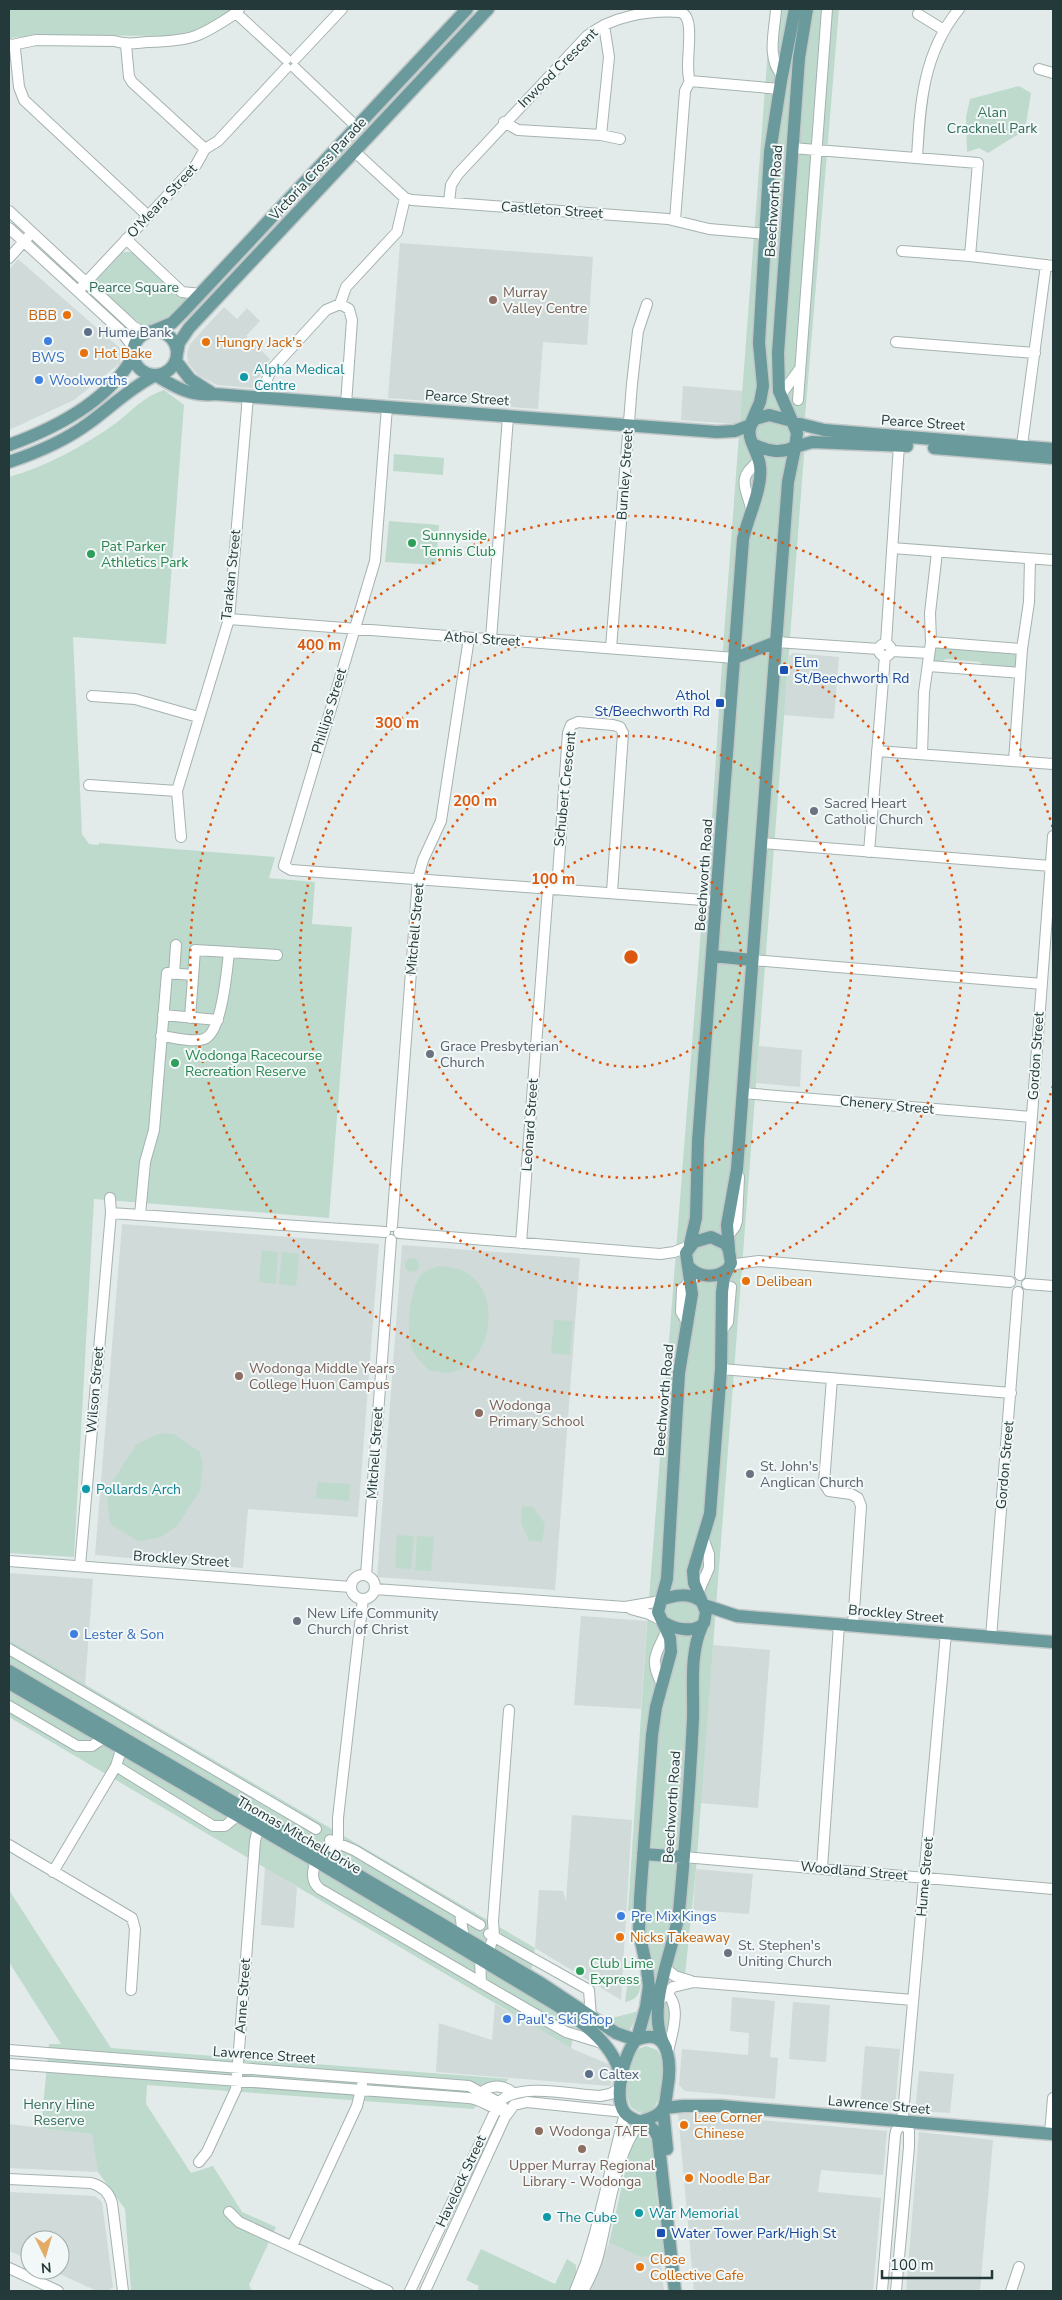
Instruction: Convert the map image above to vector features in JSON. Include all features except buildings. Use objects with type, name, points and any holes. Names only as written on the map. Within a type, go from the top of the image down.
[{"type":"main road","name":"Victoria Cross Parade","points":[[150,332],[172,323],[468,9]]},
{"type":"main road","name":"Victoria Cross Parade","points":[[176,358],[179,343],[189,328],[488,9]]},
{"type":"main road","name":"Beechworth Road","points":[[751,424],[760,402],[763,386],[760,343],[770,152],[795,9]]},
{"type":"main road","name":"Beechworth Road","points":[[792,422],[780,396],[778,353],[799,58],[807,9]]},
{"type":"main road","points":[[357,127],[369,137]]},
{"type":"main road","points":[[770,152],[792,148]]},
{"type":"main road","points":[[9,445],[40,432],[83,409],[119,379],[140,336],[150,332],[161,332],[173,340],[176,358],[166,373],[138,384],[88,424],[56,443],[9,462]]},
{"type":"main road","points":[[133,352],[140,370],[156,376]]},
{"type":"main road","name":"Pearce Street","points":[[176,358],[190,379],[204,390],[214,394]]},
{"type":"main road","name":"Pearce Street","points":[[156,376],[184,391],[204,395],[248,396],[717,432],[738,430],[751,424]]},
{"type":"main road","points":[[702,1600],[684,1595],[675,1595],[661,1601],[658,1612],[663,1624],[678,1628],[703,1624],[706,1613],[702,1600],[694,1583],[693,1571],[710,1514],[721,1369],[723,1285],[729,1267],[728,1219],[737,1169],[788,482],[795,447],[797,433],[792,422],[776,416],[765,415],[758,417],[751,424],[748,434],[752,444],[776,452],[795,447]]},
{"type":"main road","name":"Pearce Street","points":[[792,422],[824,430],[900,441],[1022,450],[1053,448]]},
{"type":"main road","name":"Pearce Street","points":[[717,432],[752,444]]},
{"type":"main road","name":"Pearce Street","points":[[795,447],[812,442],[900,441]]},
{"type":"main road","name":"Beechworth Road","points":[[690,1245],[697,1212],[696,1177],[743,539],[760,480],[759,461],[752,444]]},
{"type":"main road","name":"Pearce Street","points":[[1022,450],[1053,458]]},
{"type":"main road","points":[[735,658],[776,642]]},
{"type":"main road","points":[[713,956],[752,960]]},
{"type":"main road","points":[[729,1245],[711,1237],[700,1239],[690,1245],[686,1255],[688,1266],[697,1273],[708,1276],[718,1275],[729,1267]]},
{"type":"main road","name":"Beechworth Road","points":[[661,1601],[668,1576],[680,1373],[692,1294],[692,1280],[688,1266]]},
{"type":"main road","name":"Brockley Street","points":[[702,1600],[737,1616]]},
{"type":"main road","name":"Brockley Street","points":[[703,1624],[737,1616],[1053,1642]]},
{"type":"main road","name":"Beechworth Road","points":[[637,2040],[646,2007],[648,1986],[647,1969],[639,1932],[643,1854],[654,1723],[671,1652],[663,1624]]},
{"type":"main road","name":"Beechworth Road","points":[[667,2050],[661,2039],[658,2022],[665,1968],[678,1921],[693,1719],[694,1656],[696,1639],[703,1624]]},
{"type":"main road","name":"Thomas Mitchell Drive","points":[[9,1671],[24,1685],[126,1749],[240,1811],[264,1827],[323,1857]]},
{"type":"main road","name":"Thomas Mitchell Drive","points":[[9,1683],[24,1685]]},
{"type":"main road","name":"Thomas Mitchell Drive","points":[[264,1827],[279,1828],[451,1936],[542,1984],[616,2033],[637,2040]]},
{"type":"main road","points":[[643,1854],[684,1857]]},
{"type":"main road","name":"Thomas Mitchell Drive","points":[[451,1936],[464,1938],[484,1955],[572,2016],[605,2045],[616,2060],[621,2084]]},
{"type":"main road","points":[[675,2291],[659,2139],[652,2127],[625,2112],[620,2101],[627,2053],[637,2040],[652,2038],[667,2050],[670,2062],[664,2109],[681,2291]]},
{"type":"main road","name":"Lawrence Street","points":[[668,2083],[676,2097],[701,2106]]},
{"type":"main road","name":"Lawrence Street","points":[[664,2109],[701,2106],[1052,2134]]},
{"type":"main road","points":[[641,2121],[655,2116],[664,2109]]},
{"type":"street","name":"O'Meara Street","points":[[78,291],[147,215],[196,165],[205,149],[218,141],[342,9]]},
{"type":"street","name":"Beechworth Road","points":[[776,9],[773,58],[775,68],[782,75]]},
{"type":"street","points":[[798,400],[827,9]]},
{"type":"street","points":[[917,158],[920,101],[931,59],[944,30],[959,9]]},
{"type":"street","points":[[10,45],[36,40],[114,41],[126,45],[168,43],[200,36],[238,11],[357,127]]},
{"type":"street","name":"Inwood Crescent","points":[[448,202],[451,184],[458,174],[504,122],[587,36],[604,24],[629,17],[673,12],[684,13],[690,25],[687,70],[690,81],[685,91],[675,220]]},
{"type":"street","points":[[918,14],[944,30]]},
{"type":"street","points":[[602,135],[610,57],[604,24]]},
{"type":"street","points":[[10,45],[15,49],[19,87],[24,100],[147,215]]},
{"type":"street","points":[[126,45],[128,77],[205,149]]},
{"type":"street","points":[[1039,69],[1053,73]]},
{"type":"street","points":[[690,81],[780,89]]},
{"type":"street","points":[[504,122],[518,130],[602,135],[620,139]]},
{"type":"street","points":[[792,148],[978,163],[970,256]]},
{"type":"street","points":[[264,398],[265,384],[271,370],[326,310],[340,304],[346,288],[397,232],[404,198],[355,152]]},
{"type":"street","name":"Castleton Street","points":[[404,198],[419,201],[675,220],[709,229],[766,234]]},
{"type":"street","points":[[9,211],[134,327],[150,332]]},
{"type":"street","points":[[9,228],[120,330],[133,352]]},
{"type":"street","points":[[9,258],[32,233]]},
{"type":"street","points":[[126,240],[182,292],[200,294]]},
{"type":"street","points":[[902,251],[970,256],[1050,266],[1022,450]]},
{"type":"street","points":[[340,304],[349,309],[352,320],[346,404]]},
{"type":"street","name":"Burnley Street","points":[[611,648],[638,331],[646,304]]},
{"type":"street","points":[[896,342],[1036,353]]},
{"type":"street","points":[[780,396],[800,369]]},
{"type":"street","name":"Tarakan Street","points":[[181,838],[177,791],[229,618],[248,396]]},
{"type":"street","name":"Phillips Street","points":[[387,407],[375,561],[284,866],[291,870],[418,878]]},
{"type":"street","points":[[491,639],[508,416]]},
{"type":"street","points":[[869,852],[900,441]]},
{"type":"street","points":[[892,548],[1053,560]]},
{"type":"street","points":[[922,754],[924,692],[929,666],[931,642],[930,613],[937,552]]},
{"type":"street","points":[[1014,761],[1030,559]]},
{"type":"street","name":"Athol Street","points":[[229,618],[735,658]]},
{"type":"street","name":"Mitchell Street","points":[[366,1575],[418,878],[422,860],[441,822],[469,638]]},
{"type":"street","points":[[776,642],[929,653]]},
{"type":"street","points":[[931,642],[1022,649]]},
{"type":"street","points":[[929,666],[1020,673]]},
{"type":"street","points":[[92,696],[135,699],[198,717]]},
{"type":"street","name":"Schubert Crescent","points":[[552,888],[568,733],[571,725],[578,722],[616,725],[623,733],[612,892]]},
{"type":"street","points":[[877,751],[1053,764]]},
{"type":"street","points":[[90,786],[177,791]]},
{"type":"street","name":"Gordon Street","points":[[1020,1275],[1053,836]]},
{"type":"street","points":[[761,843],[1051,866]]},
{"type":"street","points":[[418,878],[716,901]]},
{"type":"street","name":"Leonard Street","points":[[521,1242],[552,888]]},
{"type":"street","points":[[174,974],[176,945]]},
{"type":"street","points":[[190,1018],[195,950],[277,955]]},
{"type":"street","points":[[161,1036],[205,1039],[215,1028],[218,1020],[229,952]]},
{"type":"street","points":[[752,960],[1042,984]]},
{"type":"street","points":[[140,1215],[145,1162],[154,1130],[167,974],[193,976]]},
{"type":"street","points":[[164,1015],[218,1020]]},
{"type":"street","name":"Chenery Street","points":[[742,1093],[1032,1117]]},
{"type":"street","name":"Wilson Street","points":[[80,1566],[111,1213],[110,1198]]},
{"type":"street","points":[[111,1213],[521,1242],[660,1254],[678,1251],[690,1245]]},
{"type":"street","points":[[729,1245],[759,1261]]},
{"type":"street","points":[[660,1254],[688,1266]]},
{"type":"street","points":[[729,1267],[736,1264],[759,1261],[1010,1282]]},
{"type":"street","points":[[1020,1275],[1026,1279],[1027,1284],[1025,1289],[1018,1292],[1011,1287],[1010,1282],[1015,1276],[1020,1275]]},
{"type":"street","points":[[1027,1284],[1053,1286]]},
{"type":"street","name":"Gordon Street","points":[[991,1638],[1018,1292]]},
{"type":"street","points":[[721,1369],[1011,1393]]},
{"type":"street","points":[[832,1378],[824,1483],[829,1491],[851,1494],[858,1498],[861,1506],[852,1626]]},
{"type":"street","name":"Brockley Street","points":[[9,1561],[351,1586]]},
{"type":"street","points":[[366,1575],[374,1582],[375,1589],[369,1597],[363,1599],[356,1596],[351,1586],[358,1577],[366,1575]]},
{"type":"street","points":[[375,1589],[625,1607],[649,1614],[663,1624]]},
{"type":"street","points":[[363,1599],[334,1842],[323,1857],[313,1878],[314,1884],[573,2036],[592,2039],[605,2045]]},
{"type":"street","points":[[625,1607],[661,1601]]},
{"type":"street","points":[[822,1868],[839,1625]]},
{"type":"street","name":"Hume Street","points":[[882,2291],[894,2146],[896,2131],[903,2122],[946,1633]]},
{"type":"street","name":"Thomas Mitchell Drive","points":[[9,1649],[316,1829]]},
{"type":"street","points":[[24,1685],[35,1665]]},
{"type":"street","points":[[9,1706],[93,1755]]},
{"type":"street","points":[[481,1983],[484,1955],[491,1935],[493,1921],[509,1710]]},
{"type":"street","points":[[77,1746],[92,1746],[101,1732]]},
{"type":"street","points":[[53,1872],[126,1749]]},
{"type":"street","points":[[116,1766],[210,1824],[220,1827],[231,1822],[240,1811]]},
{"type":"street","name":"Thomas Mitchell Drive","points":[[275,1805],[279,1828]]},
{"type":"street","name":"Anne Street","points":[[199,2162],[207,2152],[217,2131],[235,2092],[238,2080],[254,1850],[264,1827]]},
{"type":"street","name":"Thomas Mitchell Drive","points":[[334,1842],[354,1850],[480,1925]]},
{"type":"street","points":[[9,1845],[133,1920],[135,1929],[131,1990]]},
{"type":"street","name":"Woodland Street","points":[[684,1857],[1053,1888]]},
{"type":"street","points":[[460,1914],[464,1938]]},
{"type":"street","points":[[491,1935],[589,1990],[591,2017]]},
{"type":"street","points":[[665,1968],[677,1977],[694,1982],[913,2000]]},
{"type":"street","points":[[662,1993],[678,1985],[694,1982]]},
{"type":"street","name":"Lawrence Street","points":[[9,2050],[469,2086],[482,2092],[497,2106]]},
{"type":"street","points":[[119,2072],[120,2058]]},
{"type":"street","name":"Lawrence Street","points":[[9,2064],[472,2098],[497,2106],[508,2112]]},
{"type":"street","points":[[292,2246],[357,2106],[362,2090],[363,2077]]},
{"type":"street","points":[[586,2096],[605,2096],[621,2084]]},
{"type":"street","points":[[482,2092],[488,2087],[496,2086],[508,2088],[513,2093]]},
{"type":"street","name":"Havelock Street","points":[[411,2288],[497,2106],[513,2093],[530,2091],[586,2096]]},
{"type":"street","points":[[586,2096],[598,2108]]},
{"type":"street","points":[[1052,2134],[1053,2098]]},
{"type":"street","points":[[508,2112],[517,2104],[527,2102],[625,2112],[584,2291]]},
{"type":"street","name":"Havelock Street","points":[[425,2291],[508,2112]]},
{"type":"street","points":[[575,2291],[590,2265],[624,2151],[631,2134],[641,2121]]},
{"type":"street","name":"Hume Street","points":[[896,2291],[909,2147],[909,2131],[903,2122]]},
{"type":"street","points":[[894,2146],[909,2147]]},
{"type":"street","points":[[9,2179],[90,2183],[105,2190],[112,2203],[122,2291]]},
{"type":"street","points":[[888,2210],[903,2211]]},
{"type":"street","points":[[229,2212],[239,2222],[388,2291]]},
{"type":"street","points":[[1011,2291],[1019,2267]]},
{"type":"street","points":[[9,2268],[58,2291]]},
{"type":"street","points":[[411,2288],[425,2291]]},
{"type":"shaded area","name":"Murray Valley Centre","points":[[400,243],[593,257],[587,345],[543,342],[538,409],[388,398]]},
{"type":"shaded area","points":[[18,259],[121,349],[120,363],[74,400],[9,430],[9,270]]},
{"type":"shaded area","points":[[224,307],[237,319],[247,308],[260,321],[246,336],[270,359],[253,388],[217,385],[198,375],[188,363],[187,353],[190,344]]},
{"type":"shaded area","points":[[683,386],[743,391],[740,420],[735,424],[681,420]]},
{"type":"shaded area","points":[[793,653],[839,657],[834,719],[784,715],[789,656]]},
{"type":"shaded area","points":[[759,1046],[802,1050],[800,1087],[756,1083]]},
{"type":"shaded area","name":"Wodonga Middle Years College Huon Campus","points":[[122,1224],[379,1244],[358,1517],[248,1509],[243,1568],[95,1555]]},
{"type":"shaded area","name":"Wodonga Primary School","points":[[402,1245],[580,1258],[555,1590],[377,1577]]},
{"type":"shaded area","points":[[9,1573],[93,1579],[85,1685],[9,1640]]},
{"type":"shaded area","points":[[581,1616],[647,1621],[641,1709],[574,1705]]},
{"type":"shaded area","points":[[713,1645],[770,1650],[758,1808],[700,1803]]},
{"type":"shaded area","points":[[572,1815],[632,1820],[621,2000],[535,1948],[539,1890],[563,1891],[566,1901]]},
{"type":"shaded area","points":[[265,1867],[297,1887],[294,1928],[261,1925]]},
{"type":"shaded area","points":[[696,1869],[753,1874],[749,1914],[693,1910]]},
{"type":"shaded area","points":[[732,1997],[775,2001],[770,2057],[778,2058],[775,2099],[685,2091],[679,2085],[682,2049],[748,2055],[749,2033],[730,2031]]},
{"type":"shaded area","points":[[793,2002],[830,2005],[826,2062],[789,2059]]},
{"type":"shaded area","points":[[495,2004],[575,2050],[613,2066],[611,2085],[436,2072],[439,2023],[492,2040]]},
{"type":"shaded area","points":[[865,2046],[900,2049],[895,2110],[860,2107]]},
{"type":"shaded area","points":[[919,2071],[954,2074],[950,2113],[915,2111]]},
{"type":"shaded area","points":[[678,2113],[887,2131],[883,2175],[821,2170],[818,2192],[881,2198],[873,2291],[694,2291]]},
{"type":"shaded area","points":[[9,2124],[93,2134],[98,2172],[9,2168]]},
{"type":"shaded area","points":[[919,2132],[993,2140],[980,2291],[906,2291]]},
{"type":"shaded area","points":[[9,2192],[95,2196],[102,2202],[113,2287],[108,2291],[97,2291],[70,2279],[70,2230],[20,2230],[20,2256],[9,2251]]},
{"type":"shaded area","points":[[609,2243],[641,2257],[660,2255],[664,2291],[590,2291]]},
{"type":"green space","points":[[9,9],[232,9],[203,27],[170,36],[47,35],[9,38]]},
{"type":"green space","points":[[771,9],[839,9],[805,417],[804,455],[696,1869],[685,1975],[661,1969],[655,2032],[643,2030],[645,1945],[643,1911],[628,1911],[647,1625],[702,916],[707,895],[723,648]]},
{"type":"green space","name":"Alan Cracknell Park","points":[[1019,86],[1031,93],[1025,130],[988,153],[979,148],[967,152],[966,117],[970,99]]},
{"type":"green space","name":"Pearce Square","points":[[122,252],[132,252],[176,293],[189,298],[180,309],[162,322],[148,325],[141,324],[103,294],[94,282]]},
{"type":"green space","name":"Wodonga Racecourse Recreation Reserve","points":[[164,390],[184,405],[166,644],[73,637],[82,834],[89,844],[99,845],[99,843],[275,857],[269,878],[315,882],[312,924],[352,927],[329,1218],[94,1199],[74,1557],[9,1553],[9,477],[51,461],[91,440],[144,400]]},
{"type":"green space","points":[[394,454],[444,458],[443,475],[393,471]]},
{"type":"green space","name":"Sunnyside Tennis Club","points":[[389,521],[439,525],[436,565],[385,562]]},
{"type":"green space","points":[[942,645],[1017,654],[1017,667],[985,668],[980,662],[946,659],[943,661],[946,665],[935,663],[933,658],[935,646]]},
{"type":"green space","points":[[262,1250],[278,1252],[276,1284],[259,1282]]},
{"type":"green space","points":[[282,1252],[299,1254],[296,1286],[279,1284]]},
{"type":"green space","points":[[412,1258],[417,1260],[419,1265],[417,1270],[412,1272],[407,1270],[405,1265],[407,1260]]},
{"type":"green space","points":[[439,1266],[452,1267],[471,1276],[480,1286],[486,1299],[489,1314],[488,1329],[476,1356],[466,1366],[450,1373],[430,1371],[422,1363],[411,1346],[409,1330],[410,1310],[417,1281],[425,1272]]},
{"type":"green space","points":[[554,1320],[573,1321],[570,1355],[551,1353]]},
{"type":"green space","points":[[174,1434],[200,1452],[203,1465],[200,1490],[177,1526],[161,1537],[138,1541],[110,1524],[107,1499],[109,1487],[136,1445],[155,1435]]},
{"type":"green space","points":[[318,1482],[350,1484],[349,1501],[316,1498]]},
{"type":"green space","points":[[522,1506],[533,1507],[545,1524],[542,1542],[529,1541],[521,1522]]},
{"type":"green space","points":[[397,1535],[414,1536],[411,1569],[395,1568]]},
{"type":"green space","points":[[417,1536],[434,1537],[431,1571],[415,1570]]},
{"type":"green space","points":[[9,1640],[535,1948],[531,1972],[579,2001],[571,2048],[9,1717]]},
{"type":"green space","name":"Henry Hine Reserve","points":[[9,1890],[111,2048],[509,2079],[473,2109],[147,2085],[146,2104],[191,2173],[213,2166],[242,2212],[276,2227],[249,2285],[252,2291],[131,2291],[125,2209],[98,2172],[92,2134],[41,2128],[49,2044],[61,2044],[9,1962]]},
{"type":"green space","points":[[628,1979],[641,1980],[641,1985],[638,1995],[625,2002]]},
{"type":"green space","points":[[669,2000],[671,2005],[668,2040],[662,2023],[665,2001]]},
{"type":"green space","points":[[639,2011],[629,2032],[619,2029],[608,2019]]},
{"type":"green space","points":[[646,2046],[657,2050],[661,2057],[662,2081],[656,2104],[650,2111],[642,2113],[631,2107],[627,2087],[629,2070],[636,2050]]},
{"type":"green space","points":[[642,2133],[652,2141],[657,2200],[666,2255],[641,2257],[609,2243],[631,2145],[636,2135]]},
{"type":"green space","points":[[481,2249],[555,2284],[567,2259],[576,2265],[576,2275],[569,2291],[477,2291],[479,2286],[466,2280]]},
{"type":"place","name":"Murray Valley Centre","points":[[493,300]]},
{"type":"place","name":"BBB","points":[[67,315]]},
{"type":"place","name":"Hume Bank","points":[[88,332]]},
{"type":"place","name":"BWS","points":[[48,341]]},
{"type":"place","name":"Hungry Jack's","points":[[206,342]]},
{"type":"place","name":"Hot Bake","points":[[84,353]]},
{"type":"place","name":"Alpha Medical Centre","points":[[244,377]]},
{"type":"place","name":"Woolworths","points":[[39,380]]},
{"type":"place","name":"Sunnyside Tennis Club","points":[[412,543]]},
{"type":"place","name":"Pat Parker Athletics Park","points":[[91,554]]},
{"type":"place","name":"Elm St/Beechworth Rd","points":[[784,670]]},
{"type":"place","name":"Athol St/Beechworth Rd","points":[[720,703]]},
{"type":"place","name":"Sacred Heart Catholic Church","points":[[814,811]]},
{"type":"place","name":"Grace Presbyterian Church","points":[[430,1054]]},
{"type":"place","name":"Wodonga Racecourse Recreation Reserve","points":[[175,1063]]},
{"type":"place","name":"Delibean","points":[[746,1281]]},
{"type":"place","name":"Wodonga Middle Years College Huon Campus","points":[[239,1376]]},
{"type":"place","name":"Wodonga Primary School","points":[[479,1413]]},
{"type":"place","name":"St. John's Anglican Church","points":[[750,1474]]},
{"type":"place","name":"Pollards Arch","points":[[86,1489]]},
{"type":"place","name":"New Life Community Church of Christ","points":[[297,1621]]},
{"type":"place","name":"Lester & Son","points":[[74,1634]]},
{"type":"place","name":"Pre Mix Kings","points":[[621,1916]]},
{"type":"place","name":"Nicks Takeaway","points":[[620,1937]]},
{"type":"place","name":"St. Stephen's Uniting Church","points":[[728,1953]]},
{"type":"place","name":"Club Lime Express","points":[[580,1971]]},
{"type":"place","name":"Paul's Ski Shop","points":[[507,2019]]},
{"type":"place","name":"Caltex","points":[[589,2074]]},
{"type":"place","name":"Lee Corner Chinese","points":[[684,2125]]},
{"type":"place","name":"Wodonga TAFE","points":[[539,2131]]},
{"type":"place","name":"Upper Murray Regional Library - Wodonga","points":[[582,2149]]},
{"type":"place","name":"Noodle Bar","points":[[689,2178]]},
{"type":"place","name":"War Memorial","points":[[639,2213]]},
{"type":"place","name":"The Cube","points":[[547,2217]]},
{"type":"place","name":"Water Tower Park/High St","points":[[661,2233]]},
{"type":"place","name":"Close Collective Cafe","points":[[640,2267]]}]
